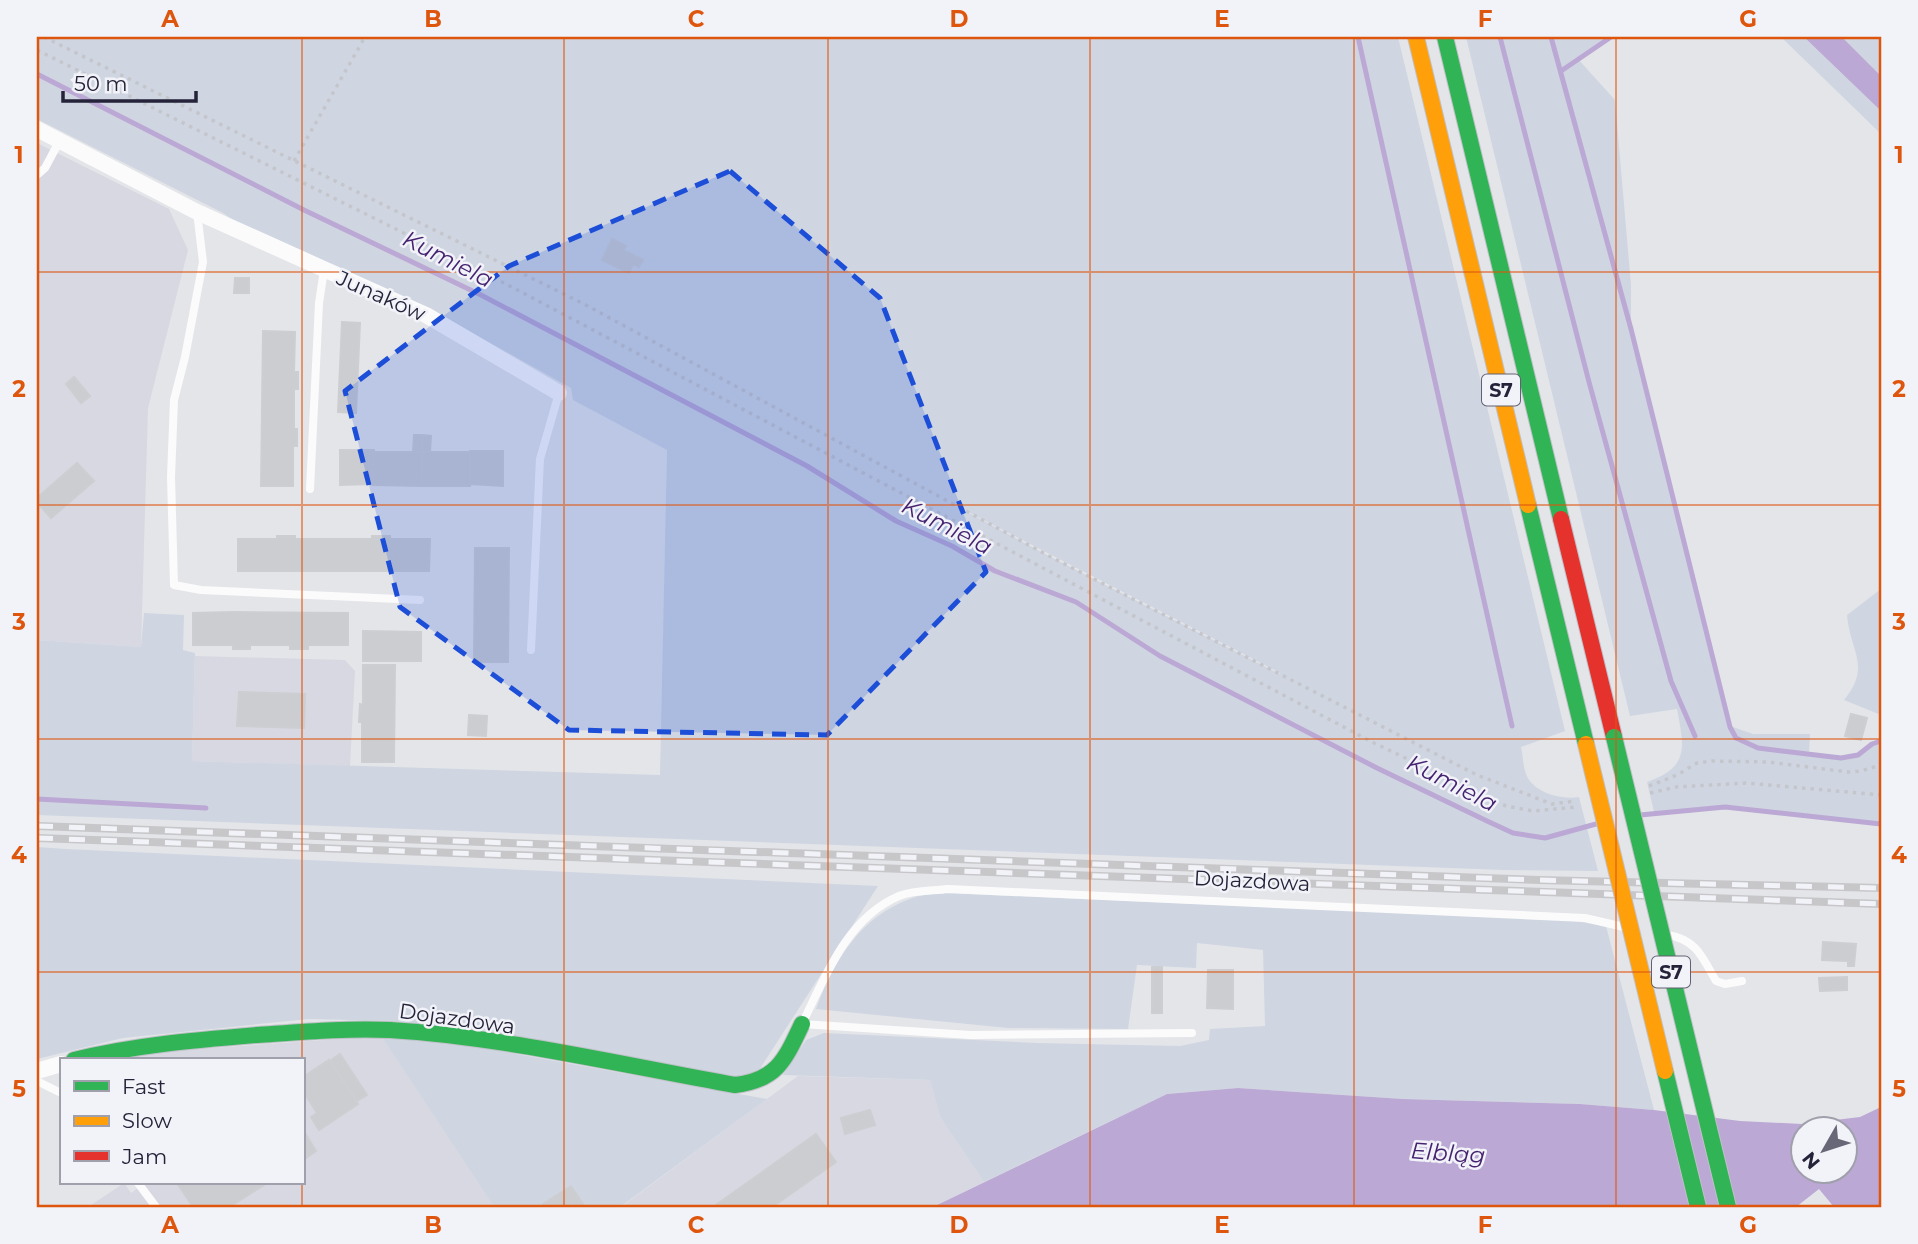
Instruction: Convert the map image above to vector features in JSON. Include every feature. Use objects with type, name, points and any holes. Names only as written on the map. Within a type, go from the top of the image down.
[{"type":"main road","name":"S7","points":[[1416,37],[1698,1207]]},
{"type":"main road","name":"S7","points":[[1445,37],[1728,1207]]},
{"type":"main road","name":"Dojazdowa","points":[[82,1058],[104,1052],[205,1039],[321,1030],[377,1030],[410,1032],[557,1054],[734,1085],[755,1084],[771,1075],[782,1063],[802,1024]]},
{"type":"street","name":"Junaków","points":[[37,129],[197,212],[426,315],[559,393]]},
{"type":"street","points":[[37,1071],[60,1064]]},
{"type":"lane","points":[[37,175],[45,168],[60,140]]},
{"type":"lane","points":[[197,212],[203,262],[174,400],[170,477],[174,585],[201,590],[420,600]]},
{"type":"lane","points":[[310,489],[319,303],[324,270]]},
{"type":"lane","points":[[531,650],[540,458],[559,393]]},
{"type":"lane","name":"Dojazdowa","points":[[802,1024],[835,958],[853,932],[873,912],[899,896],[920,891],[962,890],[1585,918],[1644,931]]},
{"type":"lane","points":[[1657,933],[1682,938],[1694,946],[1716,981],[1725,984],[1742,981]]},
{"type":"lane","points":[[802,1024],[971,1035],[1192,1033]]},
{"type":"lane","points":[[37,1081],[60,1092]]},
{"type":"lane","points":[[139,1184],[156,1207]]},
{"type":"path","points":[[44,37],[584,304],[1049,556],[1477,775],[1552,804],[1580,800]]},
{"type":"path","points":[[294,161],[365,37]]},
{"type":"path","points":[[37,50],[508,285],[1374,743],[1506,806],[1533,811],[1582,806]]},
{"type":"path","points":[[1644,786],[1677,775],[1697,763],[1712,761],[1769,762],[1848,772],[1881,765]]},
{"type":"path","points":[[1643,794],[1676,787],[1746,783],[1881,795]]},
{"type":"highlighted area","points":[[730,171],[880,298],[986,572],[827,735],[569,730],[400,607],[345,391],[509,266]]},
{"type":"shaded area","points":[[37,37],[1398,37],[1565,731],[1521,747],[1525,771],[1535,786],[1549,794],[1579,797],[1598,871],[1503,870],[37,815],[37,640],[141,647],[144,613],[184,615],[183,650],[195,653],[192,761],[660,775],[667,450],[573,400],[571,388],[426,307],[237,223],[223,213],[37,119]],"holes":[[[945,500],[1280,673],[1049,556]]]},
{"type":"shaded area","points":[[1466,37],[1611,37],[1578,59],[1615,100],[1631,285],[1631,329],[1730,726],[1753,734],[1810,734],[1809,753],[1832,757],[1856,755],[1881,741],[1881,824],[1725,807],[1654,812],[1647,782],[1671,770],[1681,754],[1677,709],[1630,716]]},
{"type":"shaded area","points":[[1781,37],[1804,37],[1881,111],[1881,134]]},
{"type":"shaded area","points":[[1842,37],[1881,37],[1881,76]]},
{"type":"shaded area","points":[[37,143],[169,209],[188,250],[148,408],[141,647],[37,640]]},
{"type":"shaded area","points":[[1881,589],[1881,715],[1844,700],[1857,678],[1858,668],[1847,615]]},
{"type":"shaded area","points":[[195,656],[345,660],[355,671],[350,766],[192,761]]},
{"type":"shaded area","points":[[37,847],[878,886],[752,1081],[479,1029],[394,1021],[309,1019],[123,1038],[37,1059]]},
{"type":"shaded area","points":[[945,893],[1568,920],[1606,926],[1654,1110],[1580,1104],[1403,1099],[1238,1088],[1167,1094],[984,1182],[940,1117],[930,1080],[783,1075],[806,1040],[824,1033],[1037,1043],[1180,1046],[1209,1040],[1210,1029],[1265,1026],[1263,950],[1197,943],[1196,968],[1137,965],[1128,1029],[1008,1028],[816,1009],[841,957],[864,928],[894,906],[912,898]]},
{"type":"shaded area","points":[[381,1036],[494,1207],[88,1207],[122,1184],[131,1193],[144,1184],[304,1184],[304,1058],[102,1058]]},
{"type":"shaded area","points":[[381,1036],[461,1044],[767,1099],[620,1207],[494,1207]]},
{"type":"shaded area","points":[[798,1076],[930,1080],[940,1117],[984,1182],[933,1207],[621,1207]]},
{"type":"water","points":[[1804,37],[1842,37],[1881,76],[1881,111]]},
{"type":"water","name":"Elbląg","points":[[1238,1088],[1403,1099],[1580,1104],[1740,1121],[1788,1123],[1788,1184],[1858,1184],[1858,1117],[1881,1107],[1881,1207],[1834,1207],[1819,1189],[1796,1207],[933,1207],[1167,1094]]},
{"type":"building","points":[[612,239],[626,246],[623,250],[643,260],[639,267],[633,264],[629,273],[602,260]]},
{"type":"building","points":[[235,278],[249,278],[249,293],[234,293]]},
{"type":"building","points":[[342,322],[360,323],[356,413],[338,412]]},
{"type":"building","points":[[263,331],[295,332],[294,372],[298,372],[298,389],[294,389],[294,429],[297,429],[297,446],[293,446],[293,486],[261,486]]},
{"type":"building","points":[[74,377],[90,396],[81,403],[66,384]]},
{"type":"building","points":[[414,435],[422,435],[422,452],[413,452]]},
{"type":"building","points":[[422,435],[431,436],[430,452],[422,452]]},
{"type":"building","points":[[340,450],[374,450],[373,484],[340,485]]},
{"type":"building","points":[[470,451],[503,451],[503,486],[470,484]]},
{"type":"building","points":[[374,452],[422,452],[421,486],[373,485]]},
{"type":"building","points":[[422,452],[470,452],[470,486],[421,486]]},
{"type":"building","points":[[77,463],[94,481],[51,518],[37,502],[37,498]]},
{"type":"building","points":[[277,536],[295,536],[295,539],[372,539],[372,536],[390,536],[390,539],[430,539],[429,571],[238,571],[238,539],[277,539]]},
{"type":"building","points":[[475,548],[509,548],[508,662],[474,662]]},
{"type":"building","points":[[193,613],[348,613],[348,645],[308,645],[308,649],[290,649],[290,645],[250,645],[250,649],[233,649],[233,645],[193,645]]},
{"type":"building","points":[[363,631],[421,632],[421,661],[363,661]]},
{"type":"building","points":[[363,665],[395,665],[394,762],[362,762],[362,722],[359,722],[360,704],[363,705]]},
{"type":"building","points":[[239,692],[305,694],[304,728],[237,726]]},
{"type":"building","points":[[1851,714],[1867,718],[1861,740],[1845,736]]},
{"type":"building","points":[[469,715],[487,716],[486,736],[468,735]]},
{"type":"building","points":[[1823,942],[1856,944],[1854,966],[1848,966],[1848,961],[1822,960]]},
{"type":"building","points":[[1152,967],[1162,967],[1162,1013],[1152,1013]]},
{"type":"building","points":[[1208,970],[1233,970],[1233,1009],[1207,1008]]},
{"type":"building","points":[[1847,977],[1847,990],[1820,991],[1819,978]]},
{"type":"building","points":[[340,1054],[367,1095],[357,1101],[330,1061]]},
{"type":"building","points":[[329,1060],[358,1104],[319,1130],[311,1117],[317,1113],[304,1093],[304,1076]]},
{"type":"building","points":[[870,1110],[875,1125],[845,1134],[841,1118]]},
{"type":"building","points":[[304,1132],[316,1151],[304,1159]]},
{"type":"building","points":[[816,1134],[836,1162],[772,1207],[713,1207]]},
{"type":"building","points":[[178,1184],[265,1184],[229,1207],[193,1207]]},
{"type":"building","points":[[571,1186],[585,1207],[545,1207],[543,1204]]},
{"type":"waterway","points":[[1358,37],[1512,726]]},
{"type":"waterway","points":[[1500,37],[1589,382],[1671,681],[1695,736]]},
{"type":"waterway","points":[[1551,37],[1631,329],[1730,727],[1736,738],[1758,748],[1841,758],[1858,755],[1872,744],[1881,741]]},
{"type":"waterway","points":[[1561,71],[1611,37]]},
{"type":"waterway","name":"Kumiela","points":[[37,74],[304,210],[481,295],[807,466],[896,521],[952,546],[995,571],[1076,602],[1160,656],[1377,768],[1487,821],[1513,833],[1545,838],[1596,824]]},
{"type":"waterway","points":[[37,799],[206,808]]},
{"type":"waterway","name":"Kumiela","points":[[1640,815],[1725,807],[1881,824]]},
{"type":"railway","points":[[37,826],[1539,880],[1881,888]]},
{"type":"railway","points":[[37,838],[1881,904]]},
{"type":"traffic: fast","points":[[1445,37],[1561,519]]},
{"type":"traffic: fast","points":[[1528,505],[1586,744]]},
{"type":"traffic: fast","points":[[1614,737],[1728,1207]]},
{"type":"traffic: fast","points":[[83,1058],[142,1047],[211,1039],[324,1031],[390,1030],[519,1045],[735,1085],[761,1078],[778,1066],[802,1024]]},
{"type":"traffic: fast","points":[[1665,1071],[1698,1207]]},
{"type":"traffic: slow","points":[[1416,37],[1528,505]]},
{"type":"traffic: slow","points":[[1586,744],[1665,1071]]},
{"type":"traffic: jam","points":[[1561,519],[1614,737]]}]
